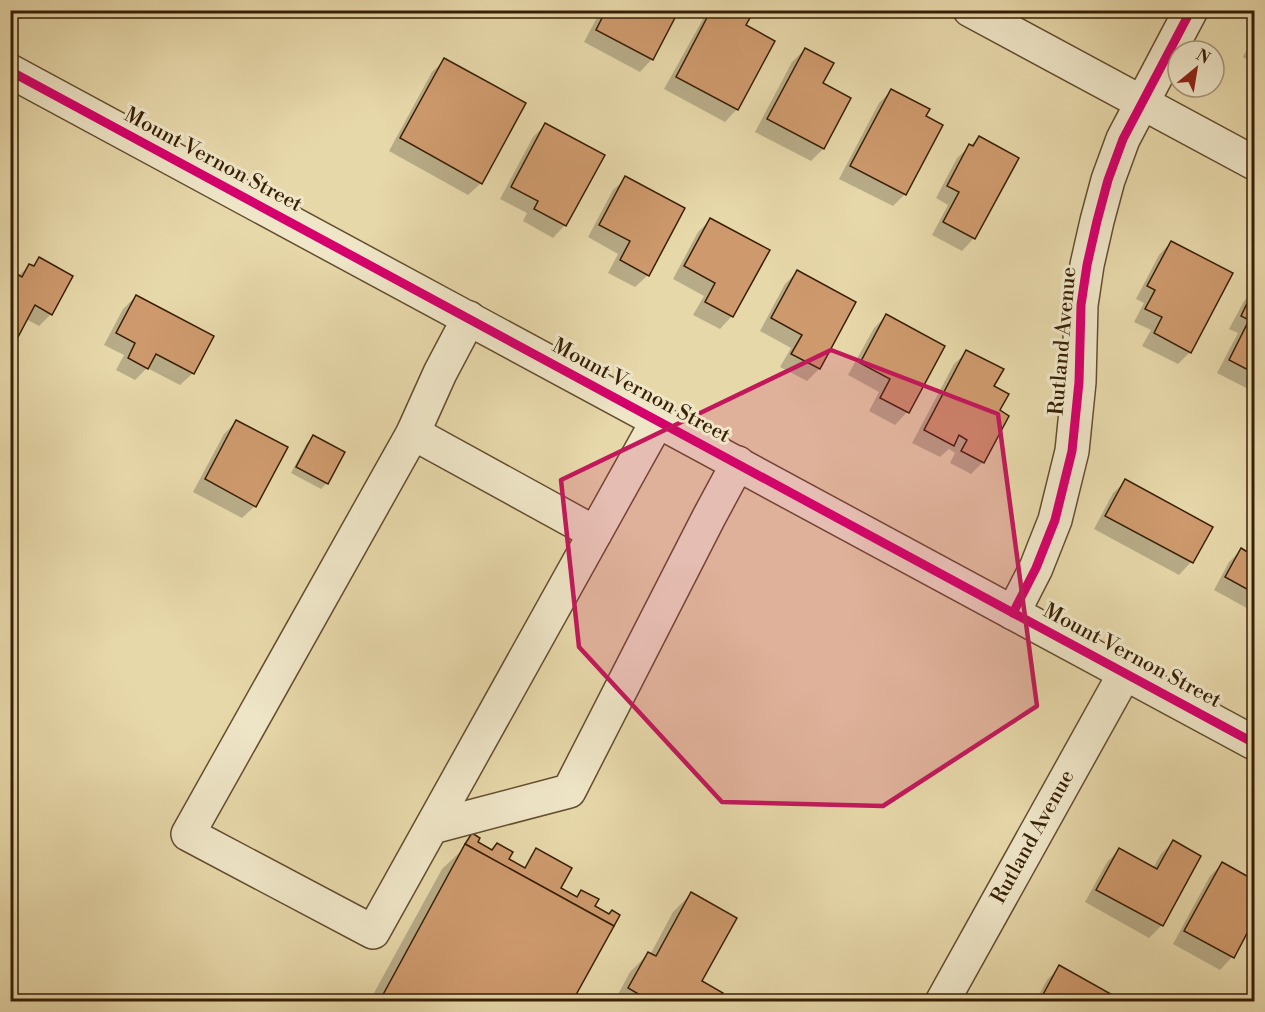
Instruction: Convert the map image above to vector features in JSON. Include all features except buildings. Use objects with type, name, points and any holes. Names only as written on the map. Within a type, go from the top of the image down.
[{"type":"street","points":[[970,10],[1254,163]]},
{"type":"street","name":"Rutland Avenue","points":[[1013,613],[1036,568],[1055,520],[1072,451],[1079,381],[1081,305],[1096,221],[1108,180],[1123,139],[1191,10]]},
{"type":"street","name":"Mount Vernon Street","points":[[10,71],[1254,742]]},
{"type":"street","points":[[469,318],[440,373],[413,433],[188,834],[373,932],[658,420]]},
{"type":"street","points":[[413,433],[596,532]]},
{"type":"street","points":[[432,827],[569,791],[738,463]]},
{"type":"street","name":"Rutland Avenue","points":[[942,1002],[1125,673]]},
{"type":"highlighted area","points":[[831,350],[998,414],[1037,706],[883,806],[722,802],[579,647],[561,480]]},
{"type":"cycle path","points":[[1013,613],[1036,568],[1055,520],[1072,451],[1079,382],[1081,305],[1087,265],[1108,180],[1123,139],[1191,10]]},
{"type":"cycle path","points":[[10,71],[1254,743]]}]
